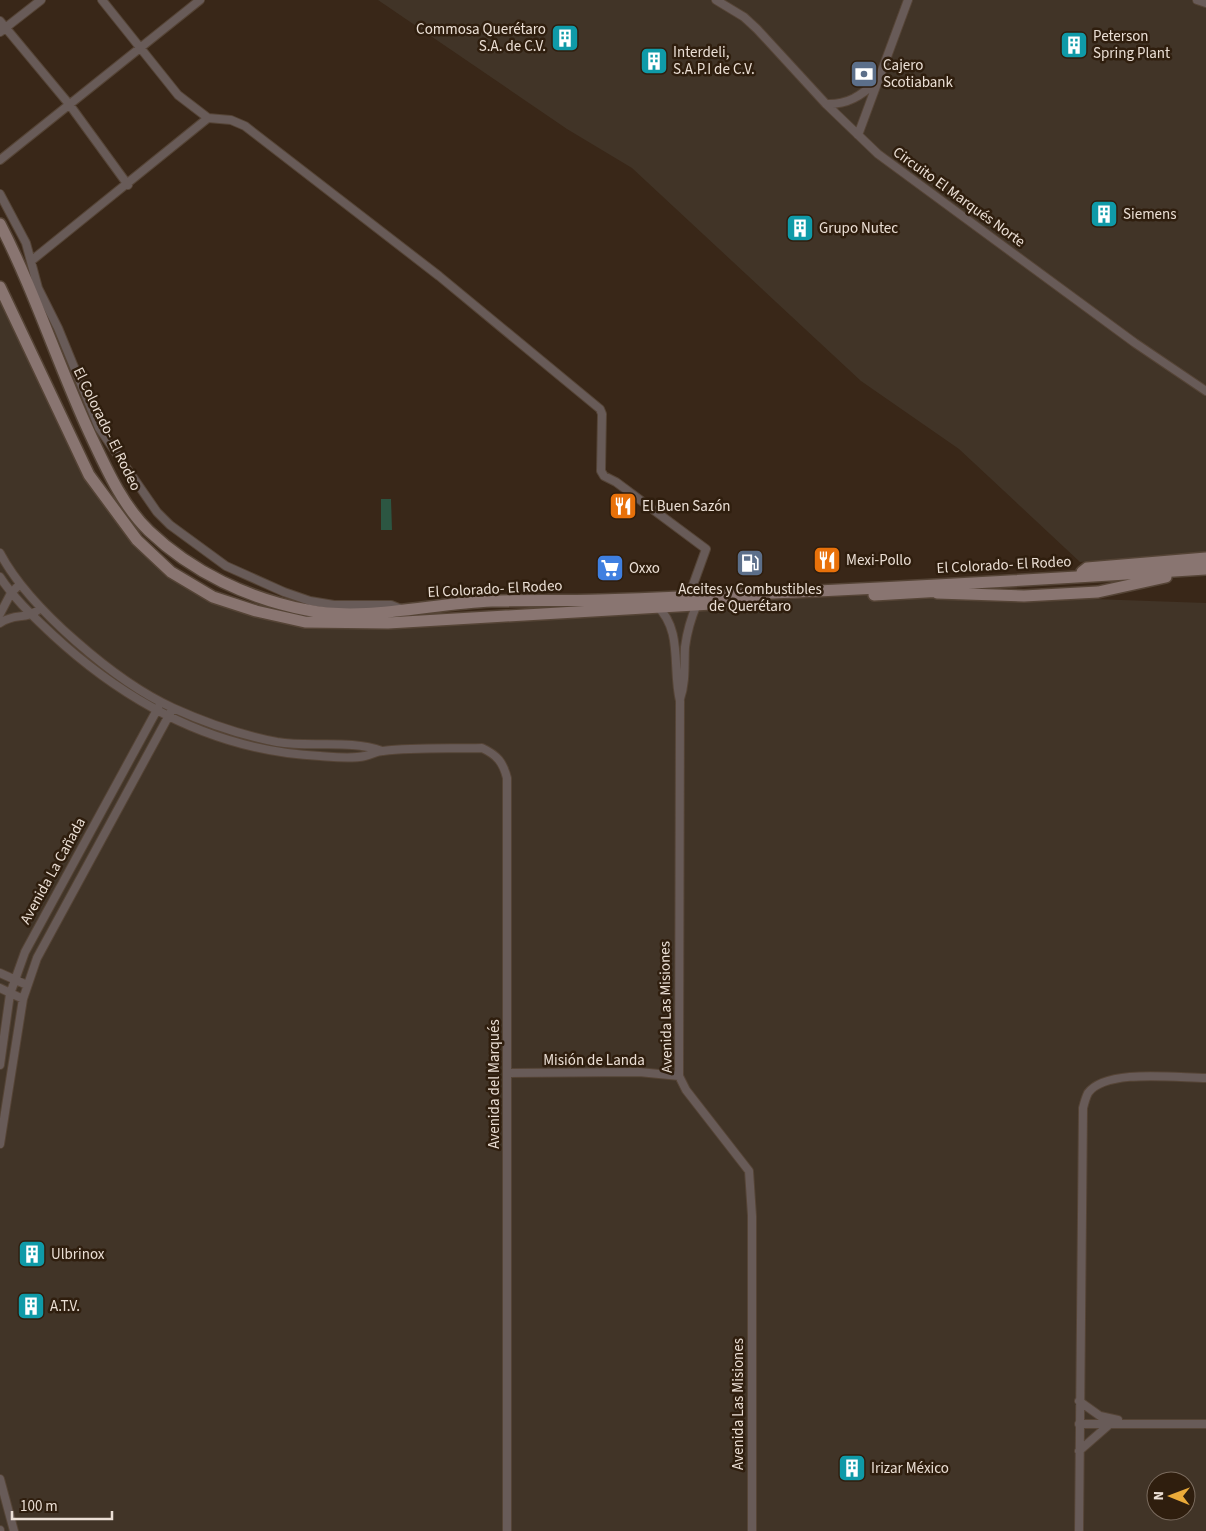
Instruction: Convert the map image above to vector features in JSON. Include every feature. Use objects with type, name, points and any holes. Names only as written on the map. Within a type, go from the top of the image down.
[{"type":"main road","name":"El Colorado- El Rodeo","points":[[0,224],[22,271],[67,384],[118,491],[146,529],[179,558],[219,580],[274,602],[310,611],[354,613],[490,601],[693,600],[922,593],[1024,596],[1094,592],[1168,576],[1206,574]]},
{"type":"main road","name":"El Colorado- El Rodeo","points":[[0,287],[89,475],[137,540],[171,572],[213,597],[256,611],[305,622],[338,624],[388,623],[657,606],[693,600],[1206,568]]},
{"type":"main road","points":[[1073,577],[1087,568],[1206,558]]},
{"type":"street","points":[[41,0],[2,27],[69,104],[128,186]]},
{"type":"street","points":[[31,261],[128,186],[208,118],[178,95],[102,0]]},
{"type":"street","points":[[0,160],[200,0]]},
{"type":"street","name":"Circuito El Marqués Norte","points":[[716,0],[744,17],[757,29],[826,104],[878,154],[1134,343],[1206,391]]},
{"type":"street","points":[[858,136],[908,0]]},
{"type":"street","points":[[1197,0],[1206,3]]},
{"type":"street","points":[[826,104],[850,101],[864,93],[878,80]]},
{"type":"street","name":"Avenida Las Misiones","points":[[208,118],[231,120],[244,126],[439,276],[600,410],[602,414],[601,472],[604,476],[616,482],[706,549],[693,600],[686,646],[685,684],[680,700]]},
{"type":"street","points":[[0,194],[26,243],[38,288],[58,328],[105,439],[157,512],[170,525],[226,566],[284,592],[310,601],[334,605],[391,606],[401,609]]},
{"type":"street","points":[[22,271],[38,288]]},
{"type":"street","points":[[0,552],[20,584],[41,608],[94,655],[172,708],[222,728],[244,733],[241,743]]},
{"type":"street","name":"Avenida del Marqués","points":[[0,577],[11,593],[32,616],[58,640],[128,696],[168,717],[241,743],[276,752],[320,756],[365,756],[382,751],[482,748],[493,753],[503,764],[507,778],[507,1531]]},
{"type":"street","points":[[0,614],[11,593],[20,584]]},
{"type":"street","name":"Avenida Las Misiones","points":[[657,606],[667,615],[671,624],[675,647],[676,684],[680,700],[679,1076],[686,1090],[749,1171],[752,1216],[752,1531]]},
{"type":"street","points":[[0,623],[8,617],[32,616],[41,608]]},
{"type":"street","points":[[58,640],[67,632]]},
{"type":"street","points":[[87,664],[94,655]]},
{"type":"street","name":"Avenida La Cañada","points":[[0,1065],[10,994],[38,928],[162,702]]},
{"type":"street","points":[[0,1144],[4,1094],[15,1054],[23,999],[37,958],[172,708]]},
{"type":"street","name":"Avenida del Marqués","points":[[244,733],[278,742],[320,746],[365,745],[382,751]]},
{"type":"street","points":[[38,928],[50,934]]},
{"type":"street","points":[[0,973],[27,985]]},
{"type":"street","points":[[0,988],[23,999]]},
{"type":"street","points":[[2,1052],[15,1054]]},
{"type":"street","name":"Misión de Landa","points":[[508,1073],[639,1072],[679,1076]]},
{"type":"street","points":[[1078,1531],[1081,1147],[1083,1108],[1088,1094],[1107,1080],[1125,1078],[1206,1078]]},
{"type":"street","points":[[1079,1401],[1100,1416],[1127,1423]]},
{"type":"street","points":[[1079,1451],[1111,1423]]},
{"type":"street","points":[[1079,1424],[1206,1424]]},
{"type":"street","points":[[0,1479],[14,1531]]},
{"type":"shaded area","points":[[378,0],[1206,0],[1206,555],[1080,562],[959,449],[861,381],[632,168],[567,129]]},
{"type":"shaded area","points":[[0,283],[110,505],[137,540],[213,597],[305,622],[922,593],[1206,603],[1206,1531],[0,1531]]},
{"type":"green space","points":[[381,499],[391,499],[392,530],[381,530]]},
{"type":"place","name":"Commosa Querétaro S.A. de C.V.","points":[[565,38]]},
{"type":"place","name":"Peterson Spring Plant","points":[[1074,45]]},
{"type":"place","name":"Interdeli, S.A.P.I de C.V.","points":[[654,61]]},
{"type":"place","name":"Cajero Scotiabank","points":[[864,74]]},
{"type":"place","name":"Siemens","points":[[1104,214]]},
{"type":"place","name":"Grupo Nutec","points":[[800,228]]},
{"type":"place","name":"El Buen Sazón","points":[[623,506]]},
{"type":"place","name":"Mexi-Pollo","points":[[827,560]]},
{"type":"place","name":"Aceites y Combustibles de Querétaro","points":[[750,563]]},
{"type":"place","name":"Oxxo","points":[[610,568]]},
{"type":"place","name":"Ulbrinox","points":[[32,1254]]},
{"type":"place","name":"A.T.V.","points":[[31,1306]]},
{"type":"place","name":"Irizar México","points":[[852,1468]]}]
